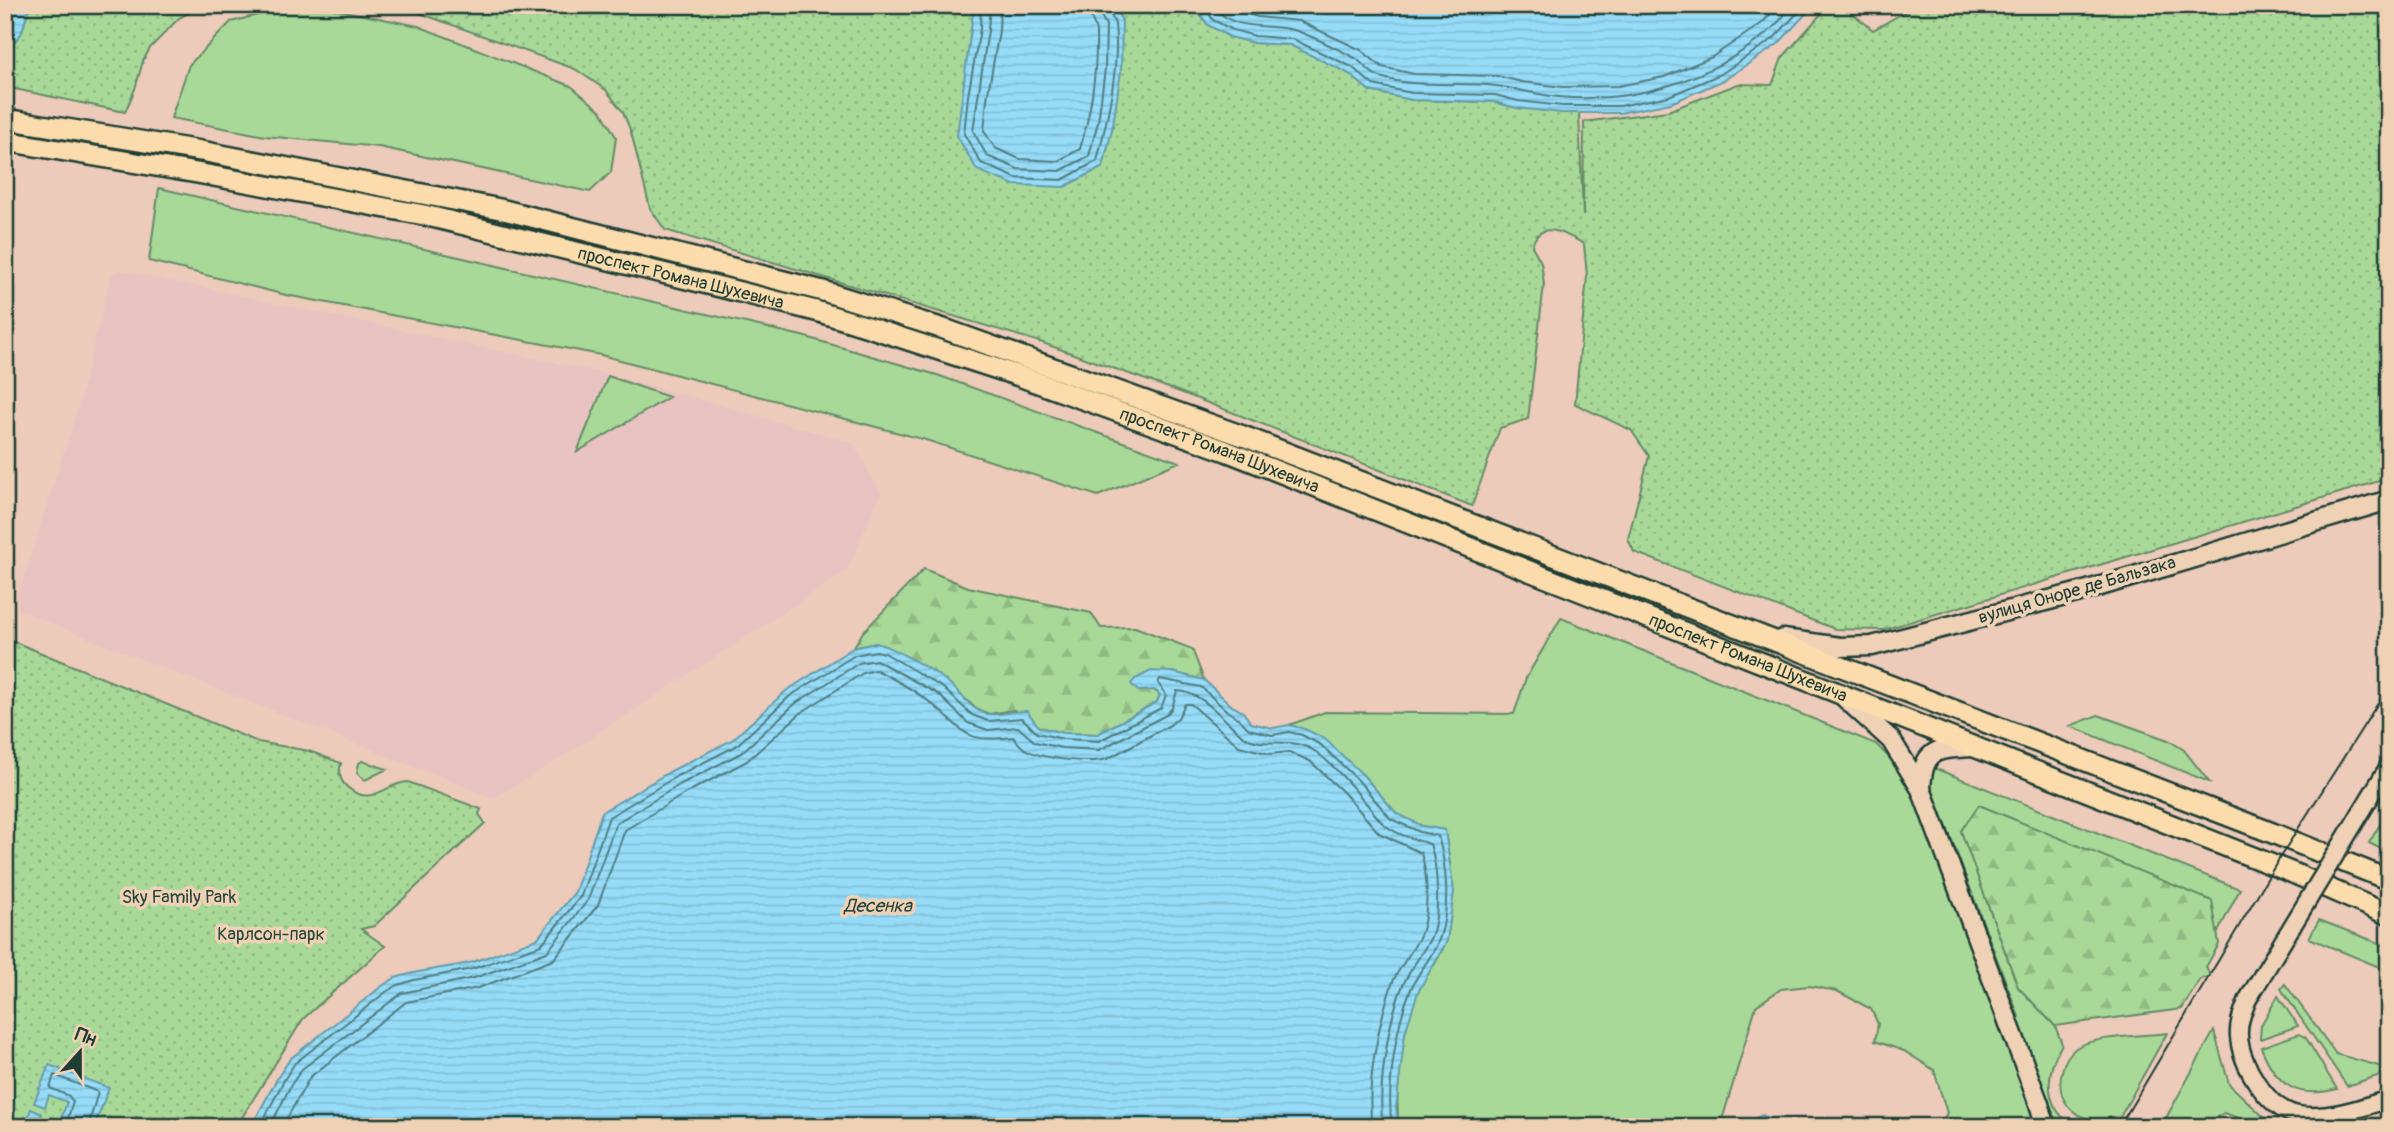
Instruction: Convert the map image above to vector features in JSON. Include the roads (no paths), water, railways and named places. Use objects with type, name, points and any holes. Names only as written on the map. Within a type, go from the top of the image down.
[{"type":"main road","name":"проспект Романа Шухевича","points":[[5,119],[201,151],[500,209],[823,291],[947,330],[1433,507],[2270,831],[2389,880]]},
{"type":"main road","name":"проспект Романа Шухевича","points":[[5,141],[424,215],[755,296],[865,326],[1019,376],[1226,451],[2293,873],[2386,915]]},
{"type":"main road","name":"вулиця Оноре де Бальзака","points":[[1762,636],[1840,647],[1872,646],[2084,591],[2389,500]]},
{"type":"main road","points":[[1839,694],[1891,740],[1921,789],[2035,1091],[2046,1127]]},
{"type":"main road","points":[[1921,789],[1922,769],[1930,755],[1940,749],[1974,747]]},
{"type":"street","points":[[2389,766],[2248,999],[2240,1019],[2240,1048],[2249,1071],[2275,1104],[2295,1115],[2321,1116],[2389,1099]]},
{"type":"water","points":[[5,5],[30,5],[21,34],[5,52]]},
{"type":"water","points":[[974,5],[1113,5],[1122,21],[1121,71],[1103,167],[1064,187],[1014,185],[977,170],[957,136]]},
{"type":"water","points":[[1194,5],[1814,5],[1778,44],[1724,80],[1671,103],[1620,113],[1562,113],[1517,108],[1494,102],[1412,100],[1370,91],[1348,73],[1290,45],[1254,43],[1230,37],[1208,25]]},
{"type":"water","name":"Десенка","points":[[876,643],[934,672],[971,706],[982,712],[993,714],[1027,711],[1039,727],[1063,733],[1098,734],[1157,702],[1160,695],[1155,690],[1138,691],[1131,684],[1151,671],[1172,672],[1204,680],[1232,706],[1243,712],[1251,723],[1273,728],[1289,725],[1325,739],[1363,775],[1396,813],[1422,826],[1445,830],[1454,892],[1447,941],[1418,992],[1405,1033],[1396,1108],[1399,1127],[251,1127],[290,1059],[382,986],[395,978],[470,963],[537,939],[575,892],[602,812],[673,770],[732,740],[786,691],[853,648]]},
{"type":"water","points":[[49,1065],[109,1088],[94,1127],[58,1127],[67,1102],[49,1095],[45,1107],[34,1103]]},
{"type":"water","points":[[31,1109],[42,1114],[38,1125],[41,1127],[24,1127]]},
{"type":"water","points":[[1762,1115],[1771,1119],[1774,1127],[1747,1127],[1748,1122]]},
{"type":"tram line","points":[[2119,1127],[2282,854],[2389,686]]},
{"type":"park label","name":"Sky Family Park","points":[[179,897]]},
{"type":"park label","name":"Карлсон-парк","points":[[271,934]]}]
